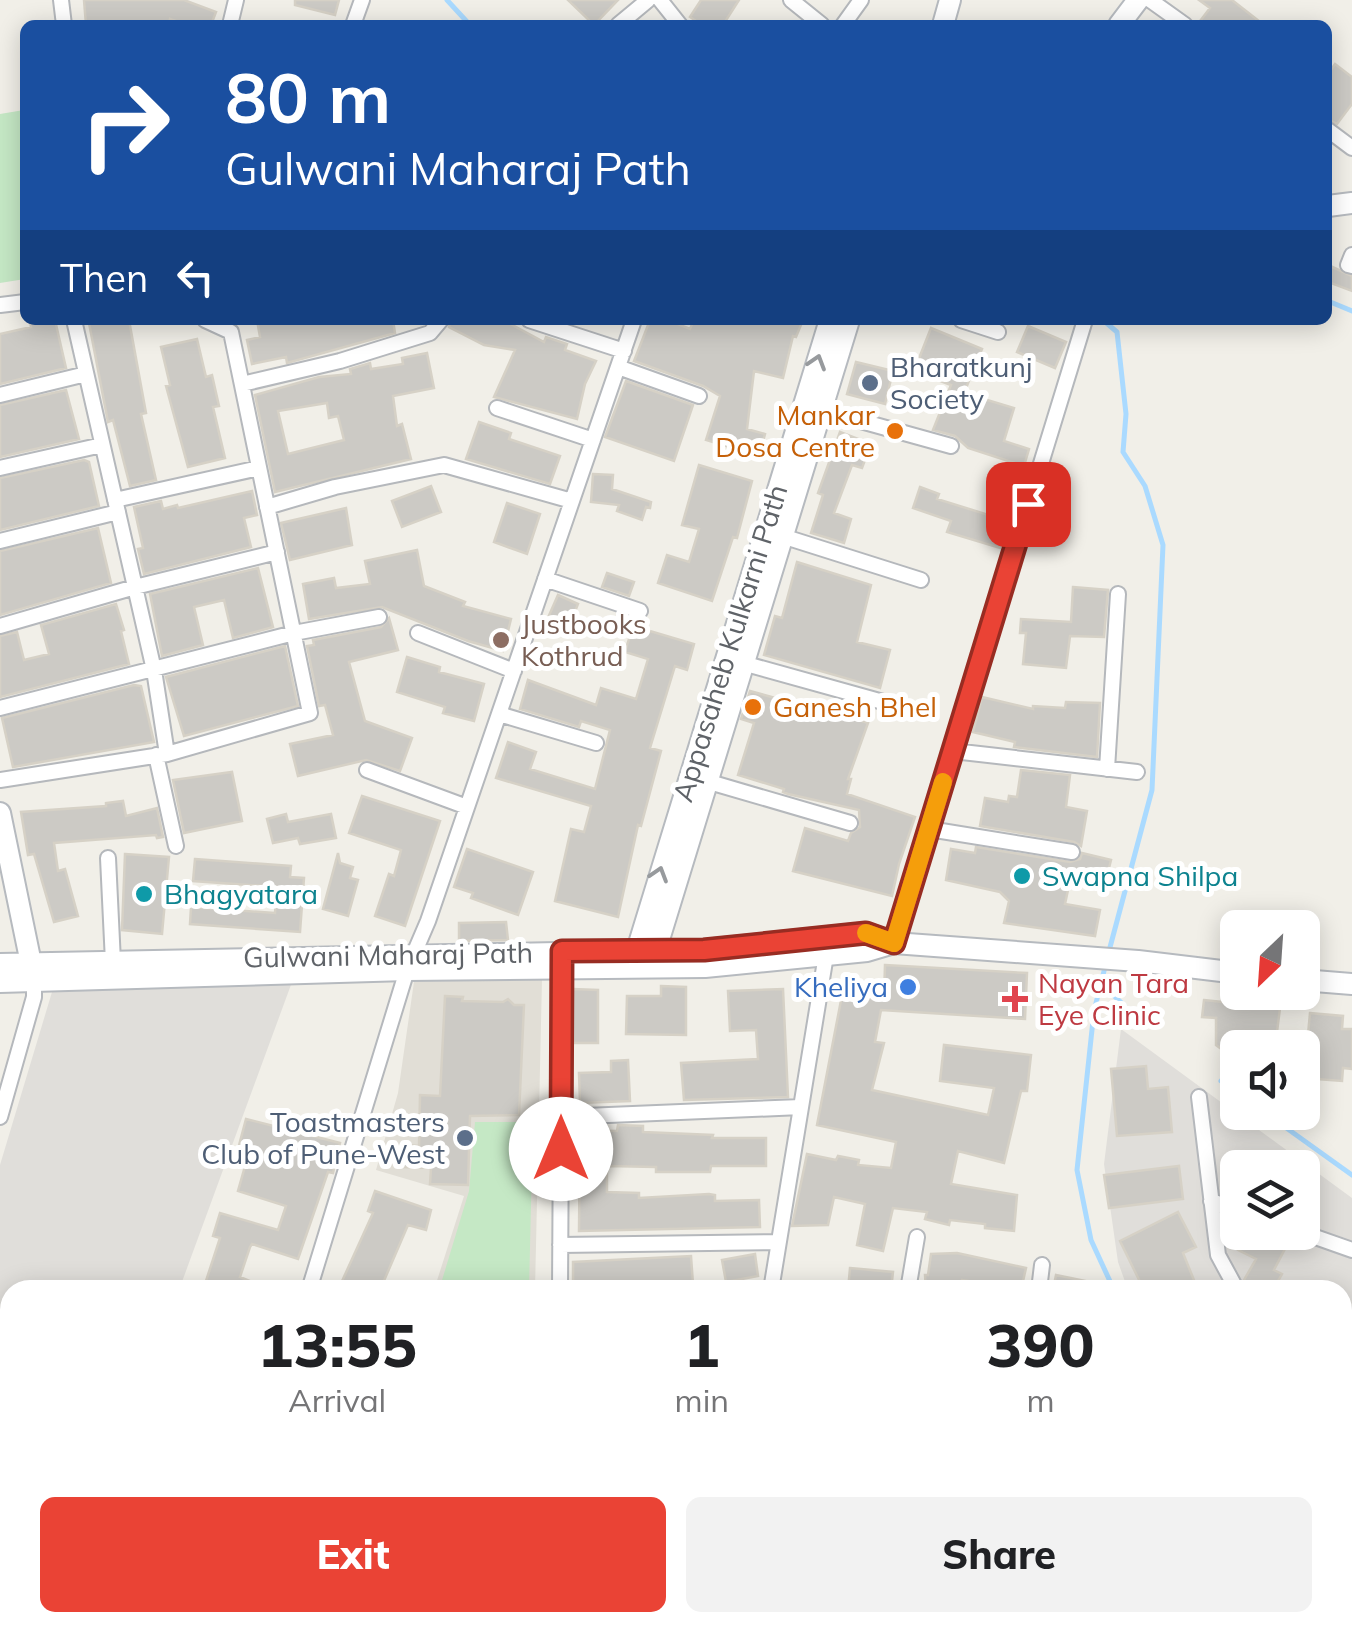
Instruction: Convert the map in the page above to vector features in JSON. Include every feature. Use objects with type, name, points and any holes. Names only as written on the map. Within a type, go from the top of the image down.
[{"type":"street","points":[[624,20],[648,0]]},
{"type":"street","points":[[792,0],[816,20]]},
{"type":"street","points":[[1123,20],[1138,0]]},
{"type":"street","points":[[1150,0],[1177,20]]},
{"type":"street","points":[[1352,255],[1348,264],[1352,266]]},
{"type":"street","points":[[75,325],[154,670],[176,846]]},
{"type":"street","points":[[242,384],[340,361],[430,333],[437,325]]},
{"type":"street","points":[[545,325],[624,350]]},
{"type":"street","points":[[313,1280],[410,962],[428,922],[632,325]]},
{"type":"street","name":"Appasaheb Kulkarni Path","points":[[644,958],[829,325]]},
{"type":"street","name":"Appasaheb Kulkarni Path","points":[[644,958],[706,782],[734,660],[782,536],[847,325]]},
{"type":"street","points":[[976,325],[998,332]]},
{"type":"street","points":[[894,943],[1084,325]]},
{"type":"street","points":[[0,780],[162,754],[310,713],[242,384],[234,326]]},
{"type":"street","points":[[618,367],[699,396]]},
{"type":"street","points":[[0,394],[86,374]]},
{"type":"street","points":[[497,408],[594,440]]},
{"type":"street","points":[[821,410],[952,446]]},
{"type":"street","points":[[0,468],[102,444]]},
{"type":"street","points":[[267,507],[444,465],[572,502]]},
{"type":"street","points":[[0,541],[259,468]]},
{"type":"street","points":[[782,536],[921,580]]},
{"type":"street","points":[[0,626],[135,586],[277,552]]},
{"type":"street","points":[[545,580],[640,612]]},
{"type":"street","points":[[1108,769],[1118,594]]},
{"type":"street","points":[[0,708],[294,634],[379,617]]},
{"type":"street","points":[[418,633],[514,671]]},
{"type":"street","points":[[734,660],[883,702]]},
{"type":"street","points":[[499,714],[596,743]]},
{"type":"street","points":[[953,751],[1137,772]]},
{"type":"street","points":[[367,770],[467,807]]},
{"type":"street","points":[[706,782],[850,823]]},
{"type":"street","points":[[0,814],[4,853],[33,972],[34,997],[0,1117]]},
{"type":"street","points":[[929,828],[1072,852]]},
{"type":"street","points":[[108,858],[113,962]]},
{"type":"street","name":"Gulwani Maharaj Path","points":[[0,982],[33,972],[113,962],[644,958],[866,933],[894,943],[1220,971]]},
{"type":"street","name":"Gulwani Maharaj Path","points":[[644,958],[705,967],[867,951],[894,943]]},
{"type":"street","points":[[773,1280],[826,955]]},
{"type":"street","points":[[560,1280],[562,960]]},
{"type":"street","name":"Gulwani Maharaj Path","points":[[0,964],[33,972],[410,962]]},
{"type":"street","points":[[1320,981],[1352,984]]},
{"type":"street","points":[[1199,1097],[1218,1255],[1231,1280]]},
{"type":"street","points":[[561,1117],[801,1107]]},
{"type":"street","points":[[1211,1200],[1220,1203]]},
{"type":"street","points":[[910,1280],[918,1238]]},
{"type":"street","points":[[1320,1238],[1352,1250]]},
{"type":"street","points":[[560,1244],[779,1242]]},
{"type":"street","points":[[1041,1280],[1042,1265]]},
{"type":"shaded area","points":[[415,975],[542,979],[535,1280],[437,1280],[464,1196],[376,1170],[398,1093]]},
{"type":"shaded area","points":[[292,982],[183,1280],[0,1280],[0,1165],[52,992]]},
{"type":"shaded area","points":[[1121,1029],[1220,1101],[1220,1130],[1259,1130],[1286,1150],[1220,1150],[1220,1250],[1320,1250],[1320,1175],[1352,1198],[1352,1280],[1124,1280],[1118,1262],[1104,1164]]},
{"type":"green space","points":[[20,111],[20,280],[0,283],[0,114]]},
{"type":"green space","points":[[475,1122],[533,1122],[529,1280],[442,1280],[469,1191]]},
{"type":"building","points":[[84,0],[184,0],[216,12],[213,20],[86,20]]},
{"type":"building","points":[[295,0],[339,0],[335,15],[295,5]]},
{"type":"building","points":[[568,0],[618,0],[599,20],[589,20]]},
{"type":"building","points":[[701,0],[739,0],[726,20],[690,17]]},
{"type":"building","points":[[1199,0],[1232,0],[1258,20],[1201,20],[1210,8]]},
{"type":"building","points":[[1335,64],[1352,77],[1352,104],[1337,124],[1332,121]]},
{"type":"building","points":[[1332,267],[1352,276],[1352,291],[1332,284]]},
{"type":"building","points":[[56,325],[66,368],[0,384],[0,334]]},
{"type":"building","points":[[89,325],[130,325],[146,413],[141,414],[156,480],[130,486],[113,420],[108,422]]},
{"type":"building","points":[[258,325],[394,325],[395,333],[287,363],[286,357],[252,364],[247,340],[260,337]]},
{"type":"building","points":[[512,325],[544,342],[546,337],[567,344],[565,350],[596,361],[585,384],[577,419],[494,397],[515,350],[484,345],[449,327]]},
{"type":"building","points":[[648,325],[680,325],[690,329],[692,325],[801,325],[796,337],[793,336],[783,378],[754,371],[747,429],[765,434],[759,456],[706,440],[720,396],[634,361]]},
{"type":"building","points":[[1028,326],[1066,342],[1055,368],[1017,352]]},
{"type":"building","points":[[931,328],[982,349],[964,393],[1014,408],[1004,441],[1029,449],[1024,466],[968,448],[955,436],[933,430],[951,385],[914,371]]},
{"type":"building","points":[[197,339],[206,377],[212,375],[219,406],[213,407],[225,458],[188,467],[166,386],[170,385],[161,347]]},
{"type":"building","points":[[427,353],[434,388],[393,396],[397,426],[402,424],[411,459],[275,492],[255,395],[319,377],[351,374],[350,369],[370,363],[371,369],[403,364],[402,358]],"holes":[[[327,403],[329,418],[338,416],[344,440],[288,454],[278,411]]]},
{"type":"building","name":"Bharatkunj Society","points":[[856,362],[893,371],[885,404],[847,394]]},
{"type":"building","points":[[626,381],[693,405],[674,461],[605,437]]},
{"type":"building","points":[[66,390],[79,439],[0,457],[0,405]]},
{"type":"building","points":[[479,422],[511,433],[509,439],[560,456],[550,484],[466,459]]},
{"type":"building","points":[[840,432],[871,444],[862,468],[852,465],[834,513],[851,519],[844,543],[811,533],[823,495],[818,493]]},
{"type":"building","points":[[89,462],[99,506],[0,530],[0,478]]},
{"type":"building","points":[[699,465],[752,481],[737,538],[733,537],[712,601],[658,583],[667,555],[689,562],[699,529],[682,525]]},
{"type":"building","points":[[593,474],[613,475],[612,489],[651,502],[642,520],[617,511],[619,505],[591,502]]},
{"type":"building","points":[[431,486],[441,512],[402,527],[392,501]]},
{"type":"building","points":[[920,487],[939,494],[937,499],[1008,521],[1000,548],[947,532],[951,521],[913,508]]},
{"type":"building","points":[[252,491],[257,515],[244,518],[251,547],[144,574],[134,507],[161,501],[163,509],[177,505],[178,508]]},
{"type":"building","points":[[507,503],[540,514],[527,554],[494,542]]},
{"type":"building","points":[[346,508],[352,545],[290,560],[281,523]]},
{"type":"building","points":[[98,528],[111,583],[0,615],[0,551]]},
{"type":"building","points":[[417,550],[424,586],[465,602],[463,606],[511,619],[503,651],[382,607],[309,619],[303,584],[334,578],[336,588],[370,584],[365,561]]},
{"type":"building","points":[[797,562],[871,585],[857,642],[890,650],[880,688],[764,655],[775,616],[782,618]]},
{"type":"building","points":[[258,568],[273,627],[233,638],[224,600],[194,607],[203,645],[162,656],[150,594]]},
{"type":"building","points":[[607,573],[634,582],[629,596],[602,587]]},
{"type":"building","points":[[1073,587],[1108,590],[1104,637],[1070,636],[1066,668],[1023,664],[1026,633],[1020,633],[1021,619],[1071,622]]},
{"type":"building","points":[[558,595],[578,604],[568,629],[547,620]]},
{"type":"building","points":[[116,604],[129,664],[0,697],[0,636],[17,632],[24,660],[49,654],[41,625]]},
{"type":"building","points":[[389,618],[398,650],[349,662],[365,721],[412,738],[400,771],[366,760],[298,776],[290,744],[333,735],[325,705],[319,706],[307,646],[314,645],[313,640],[381,627]]},
{"type":"building","points":[[633,626],[694,644],[687,670],[675,666],[650,748],[661,751],[641,826],[638,825],[618,917],[555,901],[571,829],[584,832],[591,806],[496,778],[508,742],[536,752],[530,769],[595,789],[610,730],[581,721],[579,727],[520,709],[528,680],[596,705],[601,688],[636,699],[648,659],[625,652]]},
{"type":"building","points":[[285,646],[298,706],[184,736],[166,677]]},
{"type":"building","points":[[407,657],[440,667],[439,672],[484,684],[474,721],[443,713],[445,707],[397,692]]},
{"type":"building","points":[[141,686],[154,742],[13,767],[2,718]]},
{"type":"building","points":[[750,691],[804,706],[806,702],[868,723],[848,779],[847,794],[915,817],[892,896],[793,871],[805,828],[848,841],[860,827],[859,810],[788,794],[784,789],[738,775],[754,723],[741,719]]},
{"type":"building","points":[[982,697],[1033,709],[1065,708],[1066,702],[1100,703],[1097,757],[1014,747],[1015,742],[973,732]]},
{"type":"building","points":[[1021,770],[1070,775],[1066,807],[1087,811],[1081,846],[980,826],[985,798],[1008,802],[1009,796],[1017,797]]},
{"type":"building","points":[[232,772],[242,821],[184,833],[173,780]]},
{"type":"building","points":[[362,796],[440,821],[405,926],[375,916],[389,874],[394,876],[401,850],[349,833]]},
{"type":"building","points":[[123,801],[126,816],[157,808],[163,837],[54,843],[58,871],[65,869],[78,916],[54,922],[34,854],[28,855],[21,812],[106,806]]},
{"type":"building","points":[[286,814],[288,822],[331,814],[336,838],[300,844],[298,838],[273,843],[267,819]]},
{"type":"building","points":[[976,847],[1070,862],[1080,859],[1082,853],[1111,860],[1105,884],[1071,876],[1065,904],[1100,910],[1095,936],[1004,923],[1009,901],[1000,892],[946,880],[951,849],[975,853]]},
{"type":"building","points":[[467,849],[533,872],[518,915],[471,898],[473,893],[454,887]]},
{"type":"building","points":[[338,853],[340,863],[353,867],[350,878],[358,880],[348,916],[323,909]]},
{"type":"building","name":"Bhagyatara","points":[[125,854],[169,857],[162,934],[122,930]]},
{"type":"building","points":[[195,859],[291,866],[290,877],[304,878],[300,932],[190,924],[191,907],[275,913],[277,887],[193,881]]},
{"type":"building","points":[[506,922],[508,940],[459,941],[459,923]]},
{"type":"building","points":[[885,965],[1027,973],[1025,1019],[881,1010],[875,1042],[884,1043],[872,1090],[988,1115],[994,1088],[940,1081],[944,1045],[1031,1055],[1027,1091],[1021,1091],[1004,1163],[958,1151],[951,1184],[1017,1195],[1014,1231],[950,1220],[949,1225],[925,1219],[927,1212],[893,1208],[883,1251],[857,1245],[865,1204],[834,1197],[828,1225],[792,1226],[807,1154],[836,1160],[838,1156],[859,1160],[858,1165],[891,1168],[896,1142],[817,1125],[843,990],[884,997]]},
{"type":"building","points":[[661,986],[686,987],[686,1035],[626,1034],[627,996],[661,996]]},
{"type":"building","points":[[572,989],[598,990],[598,1043],[572,1043]]},
{"type":"building","points":[[783,989],[788,1097],[684,1100],[681,1063],[758,1059],[756,1030],[730,1031],[728,991]]},
{"type":"building","points":[[445,996],[463,997],[462,1001],[508,999],[514,1005],[524,1005],[519,1115],[470,1116],[468,1185],[430,1184],[431,1168],[403,1167],[404,1145],[419,1146],[420,1095],[440,1096]]},
{"type":"building","points":[[1204,1000],[1220,1002],[1220,1010],[1280,1010],[1277,1030],[1220,1030],[1220,1048],[1216,1045],[1216,1018],[1202,1017]]},
{"type":"building","points":[[1310,1013],[1343,1016],[1342,1029],[1352,1029],[1352,1069],[1343,1068],[1342,1081],[1320,1079],[1320,1030],[1308,1030]]},
{"type":"building","points":[[628,1060],[630,1101],[580,1103],[579,1073],[611,1072],[611,1061]]},
{"type":"building","points":[[1146,1066],[1148,1089],[1168,1087],[1172,1132],[1117,1136],[1111,1069]]},
{"type":"building","points":[[246,1119],[340,1143],[333,1173],[328,1172],[298,1259],[252,1244],[240,1277],[247,1280],[206,1280],[220,1238],[213,1236],[220,1213],[278,1230],[286,1206],[238,1191],[249,1152],[238,1149]]},
{"type":"building","points":[[618,1125],[643,1126],[643,1132],[766,1138],[766,1166],[656,1172],[656,1167],[607,1166],[607,1192],[639,1193],[639,1198],[709,1194],[715,1195],[715,1201],[759,1200],[760,1227],[579,1231],[580,1130],[617,1131]]},
{"type":"building","points":[[1179,1166],[1183,1199],[1109,1208],[1104,1175]]},
{"type":"building","points":[[375,1191],[431,1210],[426,1230],[408,1225],[384,1280],[343,1280],[373,1213],[368,1211]]},
{"type":"building","points":[[1178,1212],[1196,1247],[1183,1253],[1194,1280],[1139,1280],[1120,1241]]},
{"type":"building","points":[[1238,1250],[1284,1250],[1274,1270],[1282,1274],[1279,1280],[1244,1280],[1256,1259]]},
{"type":"building","points":[[957,1253],[1026,1268],[1023,1280],[925,1280],[931,1254]]},
{"type":"building","points":[[755,1254],[758,1276],[726,1280],[722,1260]]},
{"type":"building","points":[[691,1256],[693,1280],[573,1280],[573,1262]]},
{"type":"building","points":[[850,1268],[893,1272],[892,1280],[849,1280]]},
{"type":"building","points":[[1056,1275],[1080,1280],[1055,1280]]},
{"type":"waterway","points":[[447,0],[465,20]]},
{"type":"waterway","points":[[1332,303],[1352,311]]},
{"type":"waterway","points":[[1109,325],[1117,332],[1126,414],[1123,452],[1145,486],[1163,545],[1152,790],[1109,951]]},
{"type":"waterway","points":[[1105,967],[1094,1011],[1077,1170],[1091,1240],[1109,1280]]},
{"type":"waterway","points":[[1101,984],[1124,1005]]},
{"type":"waterway","points":[[1289,1130],[1352,1175]]},
{"type":"slow traffic","points":[[866,933],[894,943],[943,782]]},
{"type":"place","name":"Bharatkunj Society","points":[[870,383]]},
{"type":"place","name":"Mankar Dosa Centre","points":[[895,431]]},
{"type":"place","name":"Justbooks Kothrud","points":[[501,640]]},
{"type":"place","name":"Ganesh Bhel","points":[[753,707]]},
{"type":"place","name":"Swapna Shilpa","points":[[1022,876]]},
{"type":"place","name":"Bhagyatara","points":[[144,894]]},
{"type":"place","name":"Kheliya","points":[[908,987]]},
{"type":"place","name":"Nayan Tara Eye Clinic","points":[[1015,999]]},
{"type":"place","name":"Toastmasters Club of Pune-West","points":[[465,1138]]},
{"type":"route","points":[[561,1149],[562,951],[704,950],[866,933],[894,943],[1028,504]]}]
